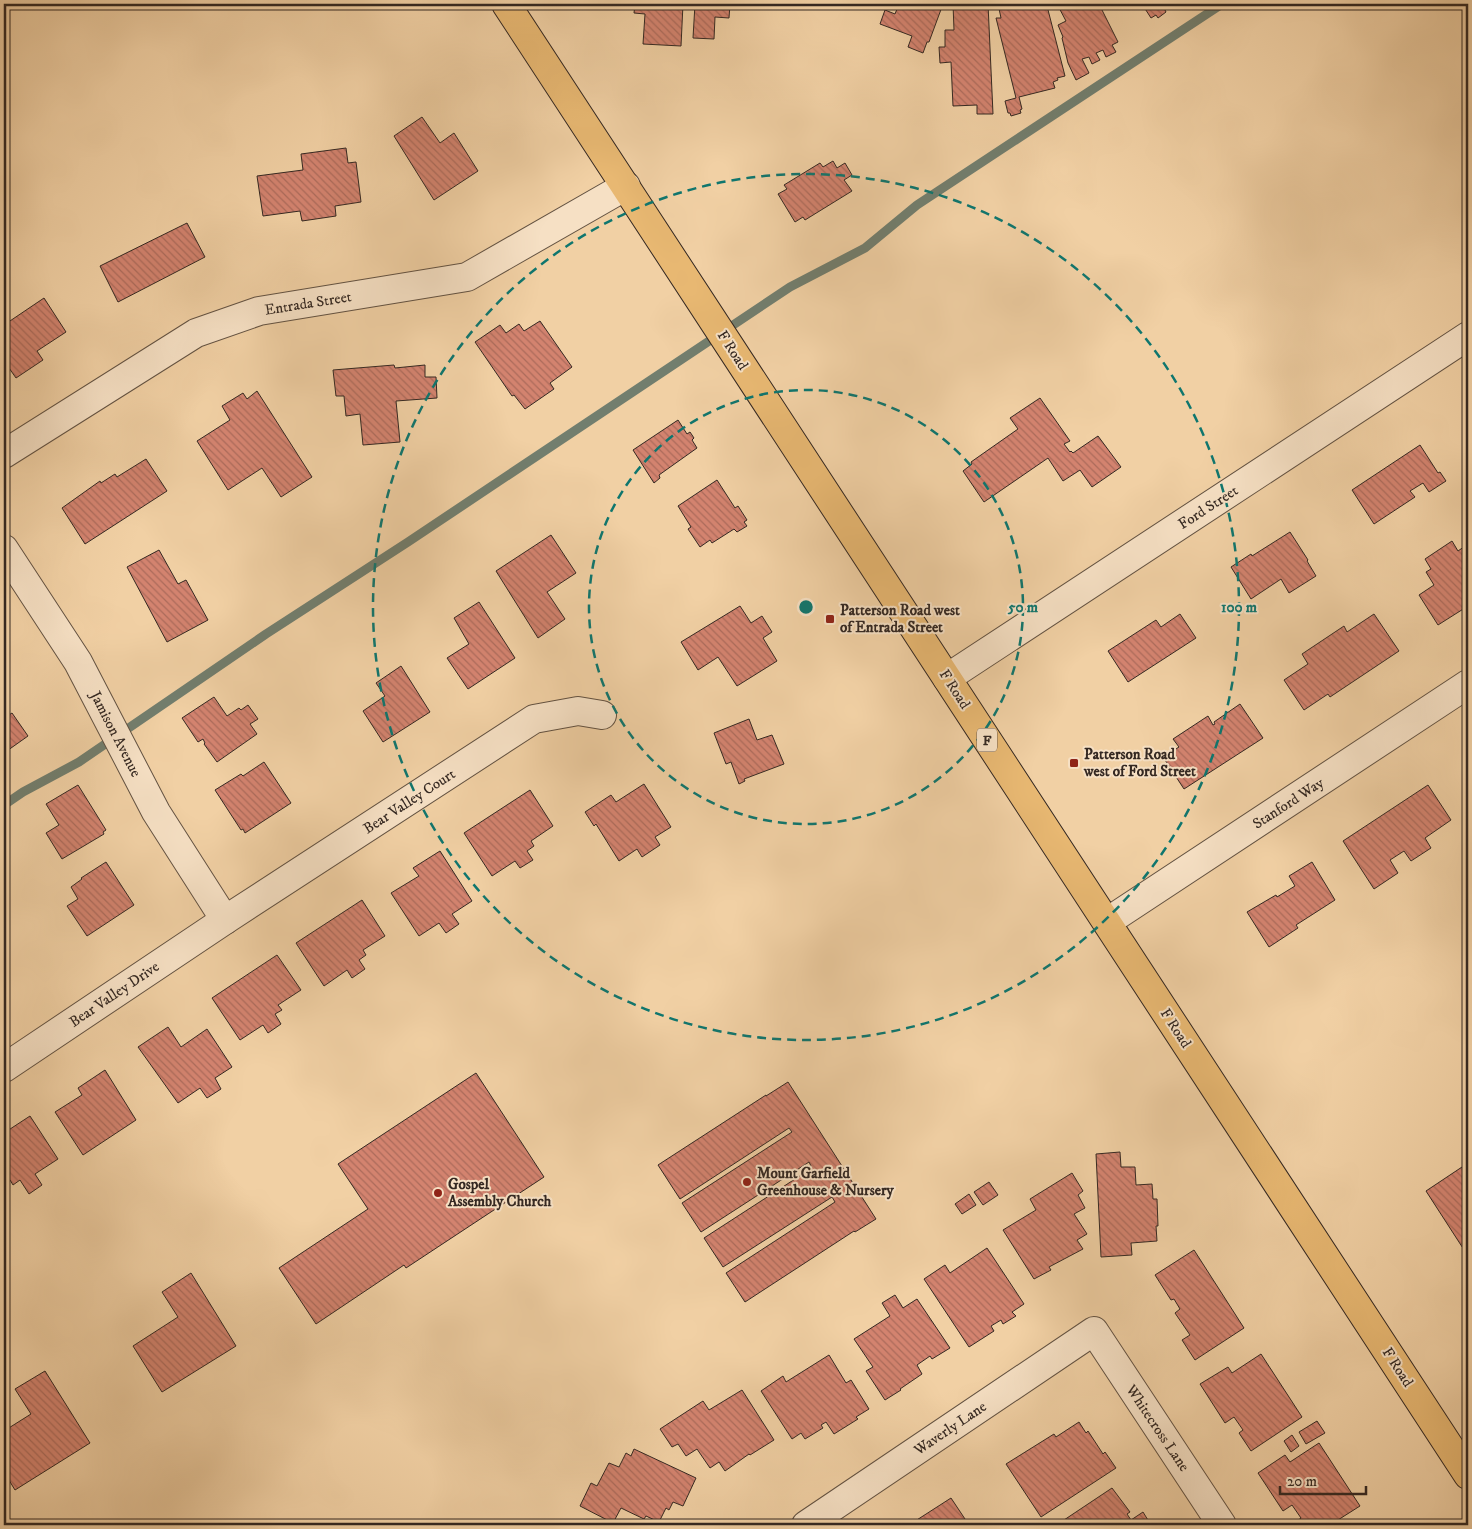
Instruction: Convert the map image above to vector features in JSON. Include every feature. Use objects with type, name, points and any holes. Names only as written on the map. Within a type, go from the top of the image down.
[{"type":"main road","name":"F Road","points":[[506,4],[1468,1476]]},
{"type":"street","name":"Entrada Street","points":[[4,454],[196,333],[259,312],[467,277],[626,186]]},
{"type":"street","name":"Ford Street","points":[[948,678],[1468,336]]},
{"type":"street","name":"Jamison Avenue","points":[[4,550],[78,662],[156,812],[225,920]]},
{"type":"street","name":"Stanford Way","points":[[1107,922],[1468,684]]},
{"type":"street","name":"Bear Valley Court","points":[[225,920],[534,719],[578,711],[602,715]]},
{"type":"street","name":"Bear Valley Drive","points":[[4,1068],[225,920]]},
{"type":"street","name":"Waverly Lane","points":[[806,1525],[1094,1331]]},
{"type":"street","name":"Whitecross Lane","points":[[1094,1331],[1222,1525]]},
{"type":"building","points":[[635,4],[683,4],[681,46],[643,44],[645,14],[634,13]]},
{"type":"building","points":[[695,4],[730,4],[729,18],[715,17],[714,39],[693,38]]},
{"type":"building","points":[[899,4],[943,4],[923,53],[908,47],[912,36],[880,24],[885,10],[895,14]]},
{"type":"building","points":[[953,4],[988,4],[993,114],[977,114],[977,105],[953,106],[951,62],[940,63],[939,47],[945,47],[945,30],[954,30]]},
{"type":"building","points":[[998,4],[1033,4],[1034,9],[1047,6],[1065,76],[1057,78],[1058,80],[1053,82],[1055,88],[1019,97],[1021,113],[1011,116],[1008,113],[1005,101],[1016,98],[996,18],[1001,18]]},
{"type":"building","points":[[1057,4],[1099,4],[1118,42],[1112,45],[1116,52],[1106,57],[1103,50],[1096,53],[1100,60],[1092,64],[1089,57],[1082,59],[1089,73],[1076,80],[1068,63],[1063,37],[1058,25],[1066,21]]},
{"type":"building","points":[[1142,4],[1171,4],[1164,8],[1166,12],[1158,18],[1156,15],[1151,18]]},
{"type":"building","points":[[422,117],[440,143],[454,133],[478,171],[434,200],[394,136]]},
{"type":"building","points":[[346,148],[348,163],[356,162],[361,202],[335,206],[336,216],[302,221],[300,211],[263,216],[257,176],[303,170],[301,154]]},
{"type":"building","points":[[833,161],[837,168],[845,163],[852,175],[844,180],[852,191],[805,220],[803,217],[795,222],[778,194],[787,189],[784,185],[820,163],[823,167]]},
{"type":"building","points":[[187,223],[205,257],[118,302],[100,266]]},
{"type":"building","points":[[44,298],[66,332],[37,351],[43,360],[16,378],[9,368],[4,372],[4,325]]},
{"type":"building","points":[[540,321],[572,367],[550,383],[554,389],[525,409],[514,395],[512,396],[475,342],[500,325],[506,333],[519,324],[524,331]]},
{"type":"building","points":[[394,365],[395,368],[425,365],[425,377],[436,377],[437,398],[396,401],[400,442],[363,445],[360,414],[346,416],[344,396],[336,396],[333,370]]},
{"type":"building","points":[[257,391],[312,477],[281,497],[262,468],[228,490],[197,441],[230,420],[222,406],[243,393],[247,399]]},
{"type":"building","points":[[1040,398],[1070,441],[1064,444],[1070,452],[1073,453],[1098,436],[1121,467],[1092,487],[1080,470],[1063,481],[1048,458],[984,502],[963,471],[972,464],[971,462],[1018,429],[1010,418]]},
{"type":"building","points":[[678,420],[687,434],[690,432],[697,448],[659,475],[660,478],[654,483],[633,450]]},
{"type":"building","points":[[1420,445],[1438,473],[1440,472],[1446,481],[1429,492],[1423,483],[1410,491],[1415,497],[1374,524],[1352,490]]},
{"type":"building","points":[[146,459],[167,491],[85,544],[62,508],[100,481],[101,483],[115,474],[117,477]]},
{"type":"building","points":[[717,480],[735,508],[738,506],[747,520],[744,522],[747,526],[737,532],[734,529],[712,543],[710,540],[700,547],[688,529],[691,527],[678,506]]},
{"type":"building","points":[[1290,532],[1316,576],[1289,593],[1281,579],[1251,599],[1231,567]]},
{"type":"building","points":[[551,535],[576,573],[547,592],[565,619],[538,638],[496,571]]},
{"type":"building","points":[[1452,541],[1458,551],[1468,544],[1468,606],[1438,625],[1419,595],[1434,585],[1426,572],[1431,569],[1425,559]]},
{"type":"building","points":[[159,550],[178,584],[186,580],[208,620],[167,642],[127,567]]},
{"type":"building","points":[[479,602],[515,658],[468,689],[447,658],[469,644],[454,618]]},
{"type":"building","points":[[740,606],[751,623],[762,616],[772,632],[763,638],[777,661],[737,686],[718,657],[698,670],[681,642]]},
{"type":"building","points":[[1180,614],[1196,638],[1128,682],[1108,651],[1156,620],[1161,627]]},
{"type":"building","points":[[1374,614],[1399,651],[1330,697],[1328,694],[1304,710],[1284,680],[1308,664],[1302,654],[1344,626],[1347,632]]},
{"type":"building","points":[[401,666],[430,712],[383,742],[363,711],[385,696],[376,683]]},
{"type":"building","points":[[214,697],[227,716],[239,708],[241,710],[248,705],[258,719],[250,724],[257,734],[217,762],[204,744],[203,739],[198,742],[182,718]]},
{"type":"building","points":[[1240,704],[1263,738],[1184,789],[1163,757],[1179,747],[1173,739],[1208,716],[1213,725],[1215,724],[1214,722]]},
{"type":"building","points":[[12,713],[28,736],[4,753],[4,718]]},
{"type":"building","points":[[749,719],[757,740],[772,735],[784,764],[744,779],[745,781],[739,784],[731,762],[726,764],[714,733]]},
{"type":"building","points":[[264,762],[291,803],[245,833],[243,829],[241,830],[215,790],[241,774],[243,776]]},
{"type":"building","points":[[644,784],[671,827],[655,837],[660,845],[642,857],[637,849],[619,861],[596,824],[594,826],[585,812],[611,795],[616,802]]},
{"type":"building","points":[[78,785],[106,830],[103,832],[104,834],[62,859],[46,833],[59,825],[46,804]]},
{"type":"building","points":[[1428,785],[1451,820],[1425,838],[1431,848],[1411,861],[1404,851],[1390,860],[1398,873],[1374,889],[1343,841]]},
{"type":"building","points":[[530,790],[553,826],[531,841],[534,846],[527,851],[533,860],[520,868],[515,861],[492,876],[464,833]]},
{"type":"building","points":[[440,851],[472,901],[452,914],[459,924],[446,933],[439,923],[419,936],[391,893],[419,876],[413,868]]},
{"type":"building","points":[[106,862],[134,905],[87,936],[67,906],[78,899],[71,887],[81,878]]},
{"type":"building","points":[[1312,862],[1335,900],[1296,925],[1298,928],[1269,947],[1247,912],[1295,886],[1289,876]]},
{"type":"building","points":[[362,900],[385,936],[363,950],[366,955],[359,960],[365,969],[352,978],[347,970],[324,986],[296,943]]},
{"type":"building","points":[[277,955],[301,990],[278,1005],[282,1010],[275,1014],[281,1024],[268,1033],[263,1025],[240,1040],[212,998]]},
{"type":"building","points":[[168,1027],[181,1047],[207,1029],[232,1067],[215,1078],[221,1089],[207,1098],[200,1088],[178,1103],[138,1047]]},
{"type":"building","points":[[105,1070],[136,1120],[83,1155],[55,1112],[82,1095],[78,1088]]},
{"type":"building","name":"Gospel Assembly Church","points":[[476,1073],[544,1177],[406,1268],[404,1265],[316,1324],[279,1268],[368,1209],[338,1164]]},
{"type":"building","name":"Mount Garfield Greenhouse & Nursery","points":[[788,1082],[876,1219],[854,1231],[745,1302],[726,1273],[835,1202],[832,1197],[723,1267],[704,1238],[812,1168],[809,1162],[701,1232],[682,1203],[792,1132],[789,1128],[680,1199],[658,1165]]},
{"type":"building","points":[[30,1116],[58,1159],[35,1174],[42,1185],[29,1194],[20,1180],[13,1185],[10,1180],[4,1185],[4,1133]]},
{"type":"building","points":[[1120,1152],[1121,1167],[1135,1167],[1136,1185],[1152,1184],[1153,1199],[1157,1199],[1157,1241],[1131,1243],[1132,1255],[1101,1257],[1096,1154]]},
{"type":"building","points":[[1462,1167],[1468,1176],[1468,1256],[1426,1191]]},
{"type":"building","points":[[1072,1173],[1083,1191],[1078,1195],[1085,1208],[1074,1214],[1087,1234],[1077,1240],[1083,1249],[1049,1267],[1051,1270],[1034,1279],[1003,1230],[1036,1210],[1030,1199]]},
{"type":"building","points":[[989,1182],[998,1195],[983,1205],[974,1192]]},
{"type":"building","points":[[969,1194],[976,1205],[962,1214],[955,1204]]},
{"type":"building","points":[[987,1248],[1024,1304],[1012,1312],[1016,1316],[1003,1324],[1001,1320],[991,1326],[994,1331],[969,1347],[924,1279],[945,1265],[950,1273]]},
{"type":"building","points":[[1194,1250],[1244,1328],[1195,1360],[1182,1340],[1190,1335],[1175,1313],[1180,1309],[1174,1299],[1171,1300],[1155,1275]]},
{"type":"building","points":[[191,1273],[236,1346],[162,1392],[133,1346],[178,1317],[162,1292]]},
{"type":"building","points":[[895,1295],[903,1308],[917,1299],[950,1348],[932,1359],[930,1356],[917,1365],[922,1374],[885,1400],[866,1371],[873,1367],[854,1339],[890,1316],[882,1303]]},
{"type":"building","points":[[1261,1354],[1302,1417],[1251,1451],[1239,1433],[1243,1430],[1234,1417],[1225,1423],[1200,1384],[1228,1367],[1232,1373]]},
{"type":"building","points":[[829,1355],[846,1383],[851,1380],[869,1409],[856,1417],[858,1419],[834,1434],[826,1422],[821,1425],[823,1428],[805,1439],[801,1433],[792,1439],[761,1391],[783,1376],[786,1382]]},
{"type":"building","points":[[45,1371],[90,1443],[15,1490],[4,1472],[4,1431],[31,1414],[15,1389]]},
{"type":"building","points":[[742,1390],[774,1440],[749,1454],[725,1471],[719,1462],[710,1468],[697,1449],[686,1456],[678,1444],[672,1447],[660,1429],[703,1401],[709,1410]]},
{"type":"building","points":[[1317,1421],[1325,1433],[1306,1444],[1299,1432]]},
{"type":"building","points":[[1079,1422],[1116,1468],[1041,1517],[1006,1464],[1054,1434],[1056,1437]]},
{"type":"building","points":[[1292,1435],[1299,1446],[1291,1452],[1284,1441]]},
{"type":"building","points":[[1319,1443],[1360,1506],[1330,1525],[1300,1525],[1297,1521],[1301,1518],[1292,1505],[1283,1511],[1258,1473],[1285,1455],[1290,1462]]},
{"type":"building","points":[[634,1449],[696,1478],[683,1506],[673,1502],[669,1510],[666,1508],[659,1522],[646,1516],[644,1519],[621,1508],[613,1523],[580,1506],[591,1483],[597,1486],[609,1463],[619,1467],[626,1453],[631,1456]]},
{"type":"building","points":[[1112,1488],[1130,1512],[1127,1514],[1131,1520],[1143,1512],[1151,1525],[1068,1525],[1064,1520]]},
{"type":"building","points":[[951,1498],[969,1525],[909,1525]]},
{"type":"waterway","points":[[4,805],[23,792],[79,762],[266,634],[408,542],[790,287],[865,248],[917,205],[1222,4]]},
{"type":"place","name":"Patterson Road west of Entrada Street","points":[[830,619]]},
{"type":"place","name":"Patterson Road west of Ford Street","points":[[1074,763]]},
{"type":"place","name":"Mount Garfield Greenhouse & Nursery","points":[[747,1182]]},
{"type":"place","name":"Gospel Assembly Church","points":[[438,1193]]}]
